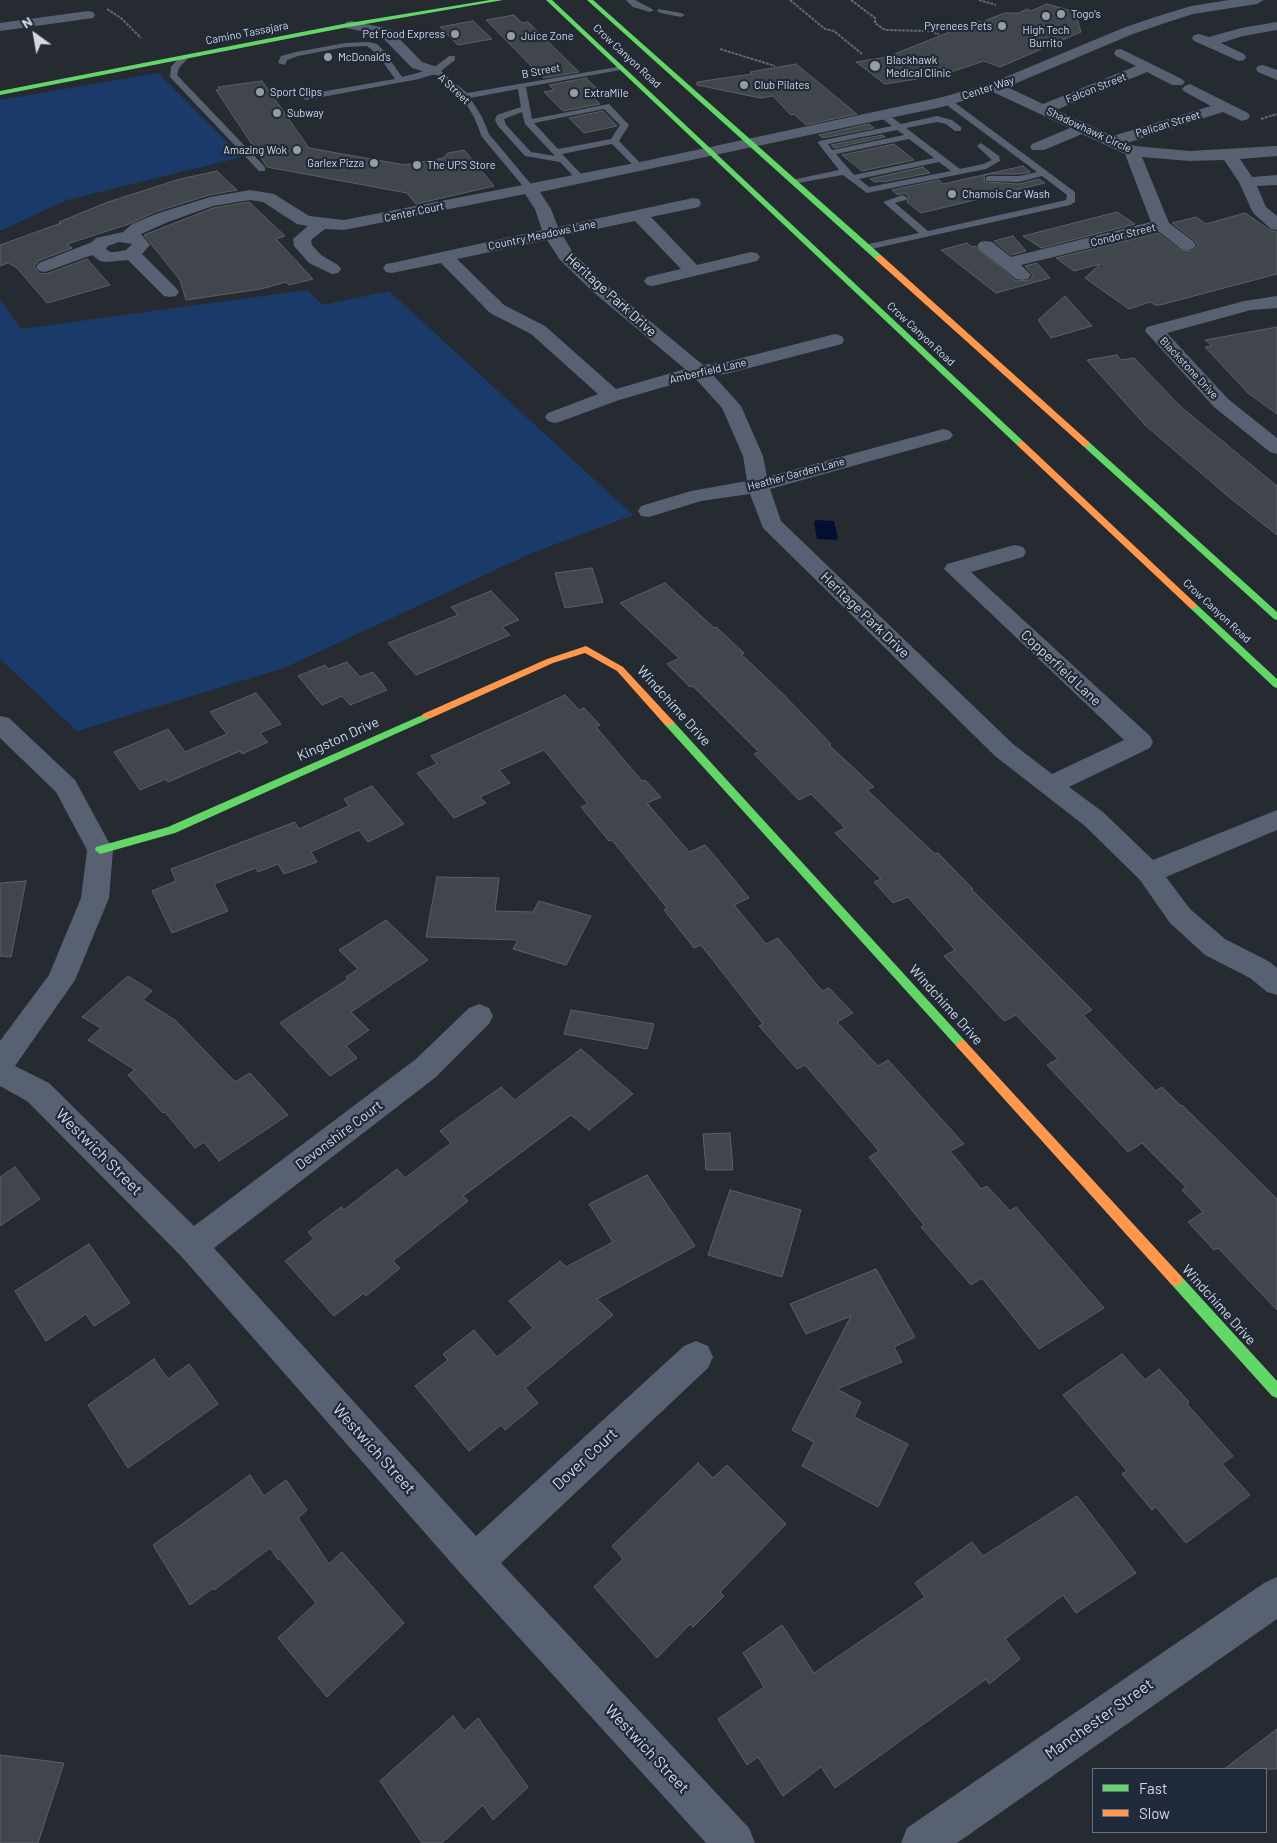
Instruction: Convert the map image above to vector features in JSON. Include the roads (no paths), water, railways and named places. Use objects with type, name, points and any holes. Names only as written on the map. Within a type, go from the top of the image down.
[{"type":"main road","name":"Camino Tassajara","points":[[0,93],[351,25],[500,0]]},
{"type":"main road","name":"Crow Canyon Road","points":[[549,0],[1277,685]]},
{"type":"main road","name":"Crow Canyon Road","points":[[590,0],[795,182],[1277,617]]},
{"type":"main road","name":"Kingston Drive","points":[[100,850],[171,830],[550,661],[586,649]]},
{"type":"main road","name":"Windchime Drive","points":[[586,649],[620,669],[1277,1391]]},
{"type":"street","name":"Center Way","points":[[711,151],[946,101],[994,87],[1128,31],[1160,20],[1191,10],[1256,0]]},
{"type":"street","points":[[0,27],[88,15]]},
{"type":"street","name":"A Street","points":[[351,25],[385,32],[417,65],[435,71]]},
{"type":"street","points":[[1208,42],[1241,32],[1277,26]]},
{"type":"street","points":[[1191,34],[1239,57]]},
{"type":"street","points":[[1121,53],[1242,116]]},
{"type":"street","name":"Falcon Street","points":[[1044,109],[1148,67]]},
{"type":"street","points":[[1263,69],[1277,76]]},
{"type":"street","name":"Shadowhawk Circle","points":[[994,87],[1132,151],[1170,155],[1229,155],[1277,151]]},
{"type":"street","name":"Pelican Street","points":[[1112,142],[1224,107]]},
{"type":"street","points":[[1038,147],[1084,128]]},
{"type":"street","name":"Center Court","points":[[45,267],[98,246],[109,239],[130,245],[138,228],[162,218],[210,202],[250,195],[268,198],[303,220],[321,224],[344,225],[640,167],[711,151]]},
{"type":"street","name":"Condor Street","points":[[1008,263],[1161,225],[1132,151]]},
{"type":"street","points":[[1229,155],[1247,182],[1260,209],[1277,225]]},
{"type":"street","points":[[1247,182],[1277,180]]},
{"type":"street","name":"Heritage Park Drive","points":[[530,188],[543,209],[552,233],[566,256],[592,281],[699,371],[731,406],[753,456],[758,486],[771,522],[1004,750],[1094,819],[1149,874],[1180,916],[1215,947],[1271,972]]},
{"type":"street","name":"Country Meadows Lane","points":[[392,268],[693,204]]},
{"type":"street","points":[[639,215],[692,270]]},
{"type":"street","points":[[321,224],[302,239],[303,246],[314,259],[332,269]]},
{"type":"street","points":[[1161,225],[1187,245]]},
{"type":"street","points":[[130,245],[170,292]]},
{"type":"street","points":[[986,246],[1024,277]]},
{"type":"street","points":[[444,256],[497,309],[538,330],[612,396]]},
{"type":"street","points":[[653,281],[751,257]]},
{"type":"street","name":"Blackstone Drive","points":[[1277,302],[1250,305],[1154,330],[1220,402],[1277,448]]},
{"type":"street","name":"Amberfield Lane","points":[[555,417],[612,396],[699,371],[726,368],[835,340]]},
{"type":"street","name":"Heather Garden Lane","points":[[649,511],[698,495],[758,486],[943,435]]},
{"type":"street","name":"Copperfield Lane","points":[[1015,552],[955,569],[1141,742],[1051,785]]},
{"type":"street","points":[[0,1064],[61,980],[95,898],[100,850],[66,786],[4,734]]},
{"type":"street","points":[[1149,874],[1277,819]]},
{"type":"street","name":"Devonshire Court","points":[[192,1246],[426,1068],[479,1016]]},
{"type":"street","name":"Westwich Street","points":[[0,1072],[38,1092],[192,1246],[475,1562],[734,1843]]},
{"type":"street","name":"Dover Court","points":[[475,1562],[696,1356]]},
{"type":"street","name":"Manchester Street","points":[[922,1843],[1277,1596]]},
{"type":"lane","points":[[630,0],[639,7],[650,10]]},
{"type":"lane","points":[[661,11],[681,15]]},
{"type":"lane","points":[[282,63],[284,58],[296,54],[362,44],[374,46],[374,56],[378,64],[398,77]]},
{"type":"lane","points":[[184,58],[175,67],[173,75],[262,170]]},
{"type":"lane","points":[[306,97],[435,71],[452,58]]},
{"type":"lane","name":"B Street","points":[[465,96],[620,68]]},
{"type":"lane","name":"A Street","points":[[435,71],[443,75],[465,96],[478,117],[485,135],[530,188]]},
{"type":"lane","points":[[522,86],[528,122],[558,152],[580,178]]},
{"type":"lane","points":[[867,247],[1070,202],[1072,194],[946,101]]},
{"type":"lane","points":[[528,122],[606,106],[624,125],[614,141],[558,152]]},
{"type":"lane","points":[[525,108],[500,117],[499,120],[502,126],[528,154],[564,160]]},
{"type":"lane","points":[[883,115],[958,172]]},
{"type":"lane","points":[[958,129],[949,122],[937,119],[822,143],[845,172],[867,190],[986,166],[996,161],[996,158],[980,146]]},
{"type":"lane","points":[[830,153],[911,136]]},
{"type":"lane","points":[[614,141],[640,167]]},
{"type":"lane","points":[[853,178],[941,159]]},
{"type":"lane","points":[[795,182],[845,172]]},
{"type":"lane","points":[[989,179],[1019,178],[1044,173]]},
{"type":"lane","points":[[903,198],[888,202],[926,234]]},
{"type":"place","name":"Togo's","points":[[1061,14]]},
{"type":"place","name":"High Tech Burrito","points":[[1046,16]]},
{"type":"place","name":"Pyrenees Pets","points":[[1002,26]]},
{"type":"place","name":"Pet Food Express","points":[[455,34]]},
{"type":"place","name":"Juice Zone","points":[[511,36]]},
{"type":"place","name":"McDonald's","points":[[328,57]]},
{"type":"place","name":"Blackhawk Medical Clinic","points":[[875,66]]},
{"type":"place","name":"Club Pilates","points":[[744,85]]},
{"type":"place","name":"Sport Clips","points":[[260,92]]},
{"type":"place","name":"ExtraMile","points":[[574,93]]},
{"type":"place","name":"Subway","points":[[277,113]]},
{"type":"place","name":"Amazing Wok","points":[[297,150]]},
{"type":"place","name":"Garlex Pizza","points":[[374,163]]},
{"type":"place","name":"The UPS Store","points":[[417,165]]},
{"type":"place","name":"Chamois Car Wash","points":[[952,194]]}]
